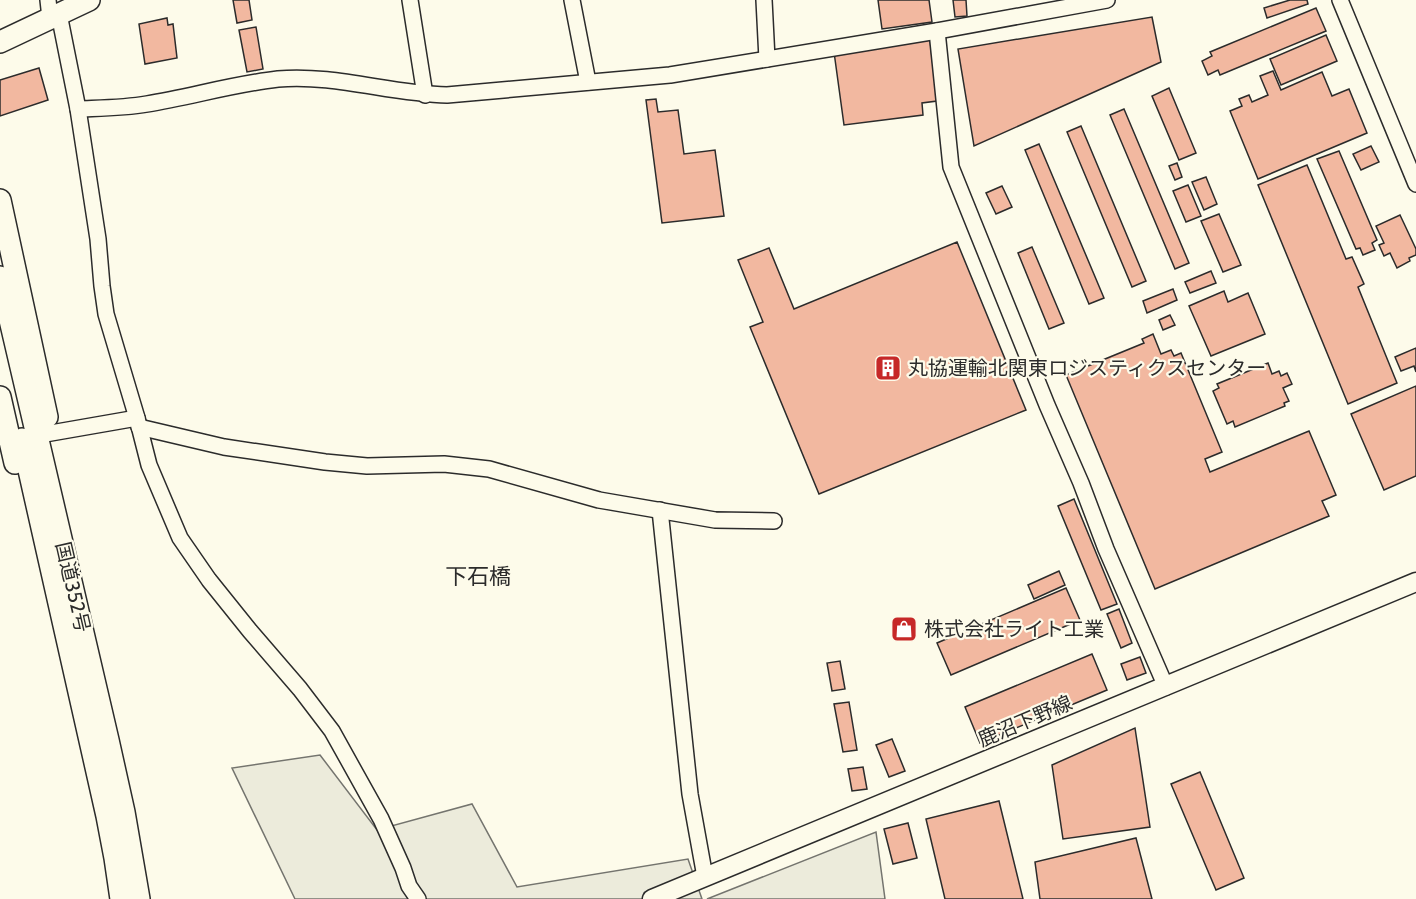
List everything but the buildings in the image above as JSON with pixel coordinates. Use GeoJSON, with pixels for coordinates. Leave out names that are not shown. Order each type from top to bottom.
{"type":"FeatureCollection","features":[{"type":"Feature","properties":{"kind":"highway"},"geometry":{"type":"LineString","coordinates":[[0,42],[52,11],[89,0]]}},
{"type":"Feature","properties":{"kind":"highway"},"geometry":{"type":"LineString","coordinates":[[0,200],[24,438]]}},
{"type":"Feature","properties":{"kind":"highway"},"geometry":{"type":"LineString","coordinates":[[0,277],[55,631],[100,742]]}},
{"type":"Feature","properties":{"kind":"highway"},"geometry":{"type":"LineString","coordinates":[[0,340],[24,438],[97,633],[100,742],[115,814],[139,899]]}},
{"type":"Feature","properties":{"kind":"highway"},"geometry":{"type":"LineString","coordinates":[[0,397],[24,438]]}},
{"type":"Feature","properties":{"kind":"highway"},"geometry":{"type":"LineString","coordinates":[[115,814],[115,858],[121,899]]}},
{"type":"Feature","properties":{"kind":"main road","name":"鹿沼下野線"},"geometry":{"type":"LineString","coordinates":[[651,899],[1416,582]]}},
{"type":"Feature","properties":{"kind":"street"},"geometry":{"type":"LineString","coordinates":[[410,0],[425,95]]}},
{"type":"Feature","properties":{"kind":"street"},"geometry":{"type":"LineString","coordinates":[[572,0],[588,82]]}},
{"type":"Feature","properties":{"kind":"street"},"geometry":{"type":"LineString","coordinates":[[764,0],[766,59]]}},
{"type":"Feature","properties":{"kind":"street"},"geometry":{"type":"LineString","coordinates":[[78,109],[146,104],[278,79],[340,81],[425,95],[447,95],[670,75],[1107,0]]}},
{"type":"Feature","properties":{"kind":"street"},"geometry":{"type":"LineString","coordinates":[[1340,0],[1412,162],[1416,184]]}},
{"type":"Feature","properties":{"kind":"street"},"geometry":{"type":"LineString","coordinates":[[52,11],[78,109],[98,239],[106,314],[148,465],[180,538],[216,588],[332,731],[381,819],[409,886],[418,899]]}},
{"type":"Feature","properties":{"kind":"street"},"geometry":{"type":"LineString","coordinates":[[937,31],[951,167],[1106,549],[1166,687]]}},
{"type":"Feature","properties":{"kind":"street"},"geometry":{"type":"LineString","coordinates":[[24,438],[138,423],[224,447],[367,466],[444,464],[489,469],[599,500],[715,520],[774,521]]}},
{"type":"Feature","properties":{"kind":"street"},"geometry":{"type":"LineString","coordinates":[[660,510],[690,794],[705,877]]}},
{"type":"Feature","properties":{"kind":"shaded area"},"geometry":{"type":"Polygon","coordinates":[[[320,755],[377,830],[472,804],[517,887],[688,859],[702,899],[295,899],[232,768],[320,755]]]}},
{"type":"Feature","properties":{"kind":"shaded area"},"geometry":{"type":"Polygon","coordinates":[[[876,832],[885,899],[707,899],[876,832]]]}},
{"type":"Feature","properties":{"kind":"place","name":"丸協運輸北関東ロジスティクスセンター"},"geometry":{"type":"Point","coordinates":[888,368]}},
{"type":"Feature","properties":{"kind":"place","name":"株式会社ライト工業"},"geometry":{"type":"Point","coordinates":[904,629]}},
{"type":"Feature","properties":{"kind":"district","name":"下石橋"},"geometry":{"type":"Point","coordinates":[478,576]}}]}
